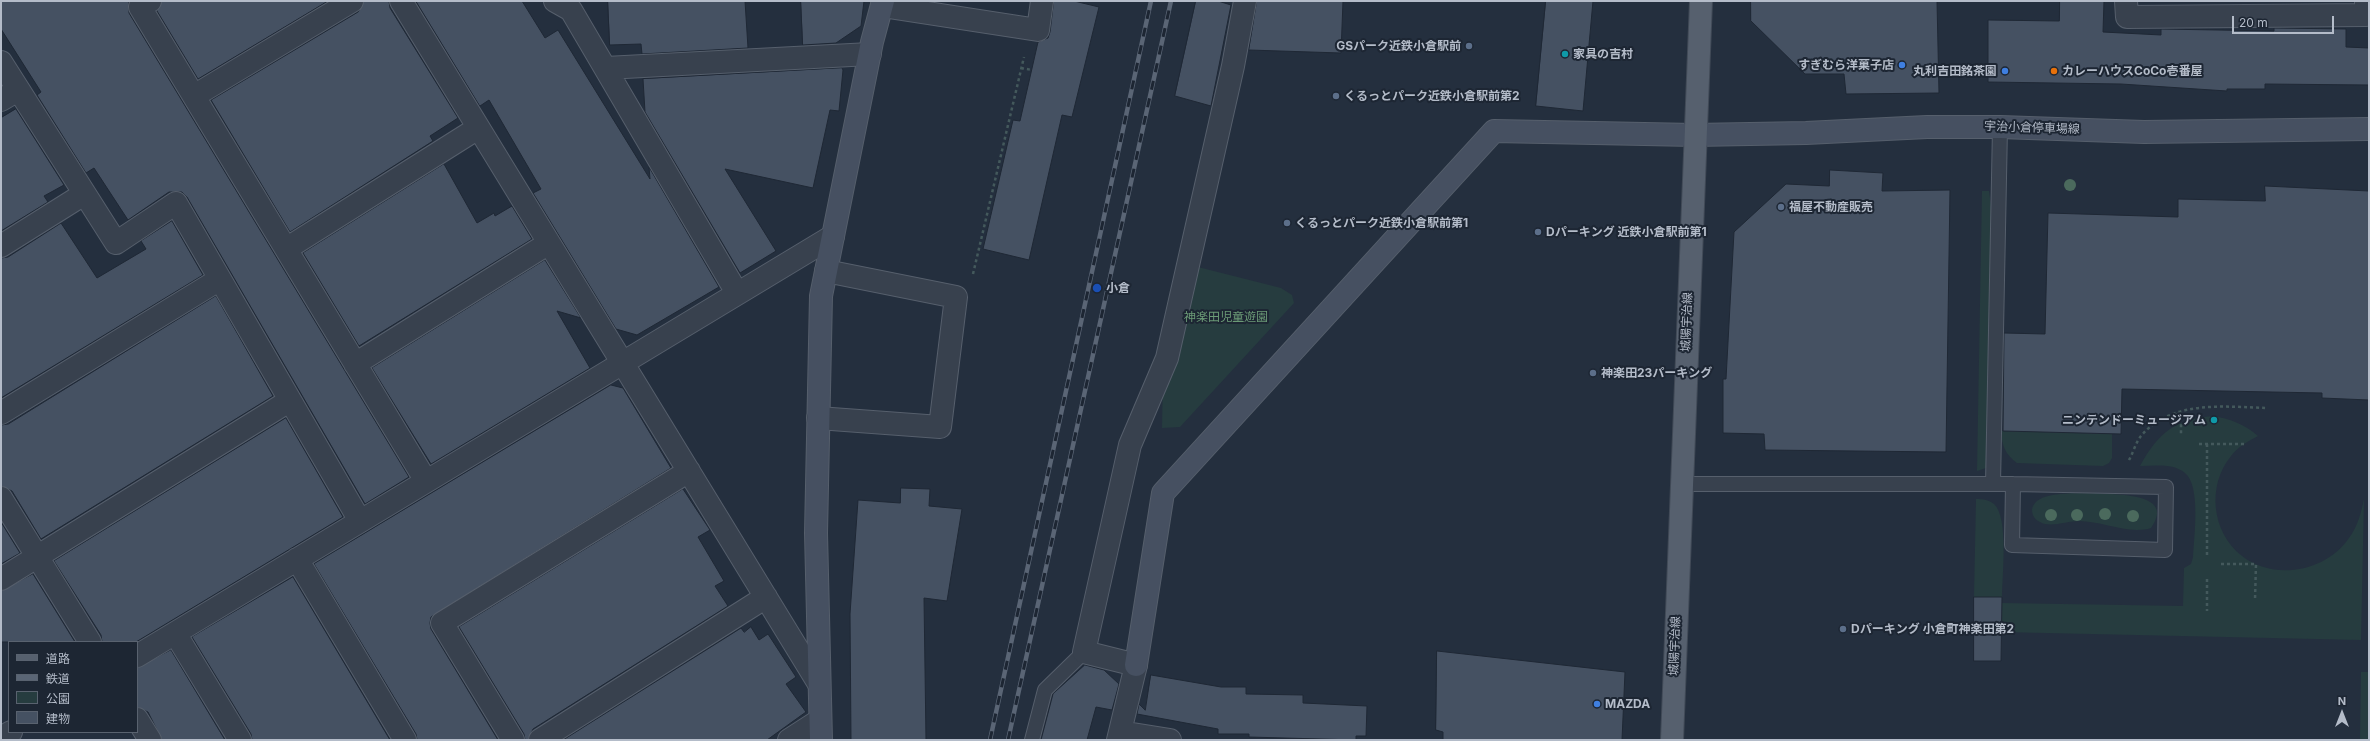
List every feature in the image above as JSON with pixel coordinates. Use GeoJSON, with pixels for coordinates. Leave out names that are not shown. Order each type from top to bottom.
{"type":"FeatureCollection","features":[{"type":"Feature","properties":{"kind":"main road","name":"城陽宇治線"},"geometry":{"type":"LineString","coordinates":[[1672,740],[1694,135],[1701,1]]}},
{"type":"Feature","properties":{"kind":"street"},"geometry":{"type":"LineString","coordinates":[[150,1],[140,7],[426,481]]}},
{"type":"Feature","properties":{"kind":"street"},"geometry":{"type":"LineString","coordinates":[[194,96],[352,1]]}},
{"type":"Feature","properties":{"kind":"street"},"geometry":{"type":"LineString","coordinates":[[401,1],[819,684]]}},
{"type":"Feature","properties":{"kind":"street"},"geometry":{"type":"LineString","coordinates":[[555,1],[571,10],[737,293]]}},
{"type":"Feature","properties":{"kind":"street"},"geometry":{"type":"LineString","coordinates":[[789,740],[821,730],[816,532],[821,296],[870,54],[882,4],[1038,30],[1042,1]]}},
{"type":"Feature","properties":{"kind":"street"},"geometry":{"type":"LineString","coordinates":[[1170,740],[1119,736],[1136,665],[1084,652],[1130,445],[1167,358],[1231,73],[1245,1]]}},
{"type":"Feature","properties":{"kind":"street"},"geometry":{"type":"LineString","coordinates":[[2126,1],[2127,18],[2366,15],[2366,1]]}},
{"type":"Feature","properties":{"kind":"street"},"geometry":{"type":"LineString","coordinates":[[606,68],[870,54]]}},
{"type":"Feature","properties":{"kind":"street"},"geometry":{"type":"LineString","coordinates":[[1,62],[10,95],[84,194],[116,243],[176,203],[289,401],[360,521]]}},
{"type":"Feature","properties":{"kind":"street","name":"宇治小倉停車場線"},"geometry":{"type":"LineString","coordinates":[[1136,665],[1163,493],[1494,131],[1694,135],[2000,126],[2144,132],[2369,129]]}},
{"type":"Feature","properties":{"kind":"street"},"geometry":{"type":"LineString","coordinates":[[286,249],[478,128]]}},
{"type":"Feature","properties":{"kind":"street"},"geometry":{"type":"LineString","coordinates":[[1,246],[84,194]]}},
{"type":"Feature","properties":{"kind":"street"},"geometry":{"type":"LineString","coordinates":[[138,655],[833,236]]}},
{"type":"Feature","properties":{"kind":"street"},"geometry":{"type":"LineString","coordinates":[[355,364],[549,243]]}},
{"type":"Feature","properties":{"kind":"street"},"geometry":{"type":"LineString","coordinates":[[818,418],[940,428],[956,297],[826,271]]}},
{"type":"Feature","properties":{"kind":"street"},"geometry":{"type":"LineString","coordinates":[[1,413],[220,279]]}},
{"type":"Feature","properties":{"kind":"street"},"geometry":{"type":"LineString","coordinates":[[1,579],[289,401]]}},
{"type":"Feature","properties":{"kind":"street"},"geometry":{"type":"LineString","coordinates":[[513,740],[442,623],[689,471]]}},
{"type":"Feature","properties":{"kind":"street"},"geometry":{"type":"LineString","coordinates":[[1,498],[89,641]]}},
{"type":"Feature","properties":{"kind":"street"},"geometry":{"type":"LineString","coordinates":[[297,559],[405,740]]}},
{"type":"Feature","properties":{"kind":"street"},"geometry":{"type":"LineString","coordinates":[[540,740],[766,597]]}},
{"type":"Feature","properties":{"kind":"street"},"geometry":{"type":"LineString","coordinates":[[175,633],[240,740]]}},
{"type":"Feature","properties":{"kind":"street"},"geometry":{"type":"LineString","coordinates":[[138,721],[150,740]]}},
{"type":"Feature","properties":{"kind":"lane"},"geometry":{"type":"LineString","coordinates":[[1993,484],[2000,126]]}},
{"type":"Feature","properties":{"kind":"lane"},"geometry":{"type":"LineString","coordinates":[[1681,484],[2013,484],[2166,487],[2165,550],[2012,545],[2013,484]]}},
{"type":"Feature","properties":{"kind":"lane"},"geometry":{"type":"LineString","coordinates":[[1032,740],[1045,690],[1084,652]]}},
{"type":"Feature","properties":{"kind":"path"},"geometry":{"type":"LineString","coordinates":[[956,297],[970,287],[1022,68],[1029,28]]}},
{"type":"Feature","properties":{"kind":"path"},"geometry":{"type":"LineString","coordinates":[[1022,68],[1032,70]]}},
{"type":"Feature","properties":{"kind":"path"},"geometry":{"type":"LineString","coordinates":[[2126,466],[2141,436],[2160,419],[2199,407],[2268,408]]}},
{"type":"Feature","properties":{"kind":"path"},"geometry":{"type":"LineString","coordinates":[[2177,413],[2181,422],[2181,434]]}},
{"type":"Feature","properties":{"kind":"path"},"geometry":{"type":"LineString","coordinates":[[2199,444],[2244,444]]}},
{"type":"Feature","properties":{"kind":"path"},"geometry":{"type":"LineString","coordinates":[[2207,444],[2207,557]]}},
{"type":"Feature","properties":{"kind":"path"},"geometry":{"type":"LineString","coordinates":[[2221,564],[2256,564],[2255,600]]}},
{"type":"Feature","properties":{"kind":"path"},"geometry":{"type":"LineString","coordinates":[[2207,578],[2207,611]]}},
{"type":"Feature","properties":{"kind":"green space"},"geometry":{"type":"Polygon","coordinates":[[[1982,191],[1989,191],[1992,213],[1986,468],[1977,471],[1982,191]]]}},
{"type":"Feature","properties":{"kind":"green space","name":"神楽田児童遊園"},"geometry":{"type":"Polygon","coordinates":[[[1190,265],[1281,288],[1292,295],[1294,303],[1180,427],[1162,428],[1163,374],[1180,352],[1190,265]]]}},
{"type":"Feature","properties":{"kind":"green space"},"geometry":{"type":"Polygon","coordinates":[[[2213,416],[2237,423],[2248,428],[2258,436],[2243,444],[2231,456],[2223,468],[2218,480],[2216,494],[2216,508],[2224,534],[2232,546],[2242,556],[2255,564],[2269,569],[2299,569],[2327,559],[2339,550],[2355,529],[2364,499],[2361,640],[2001,632],[2002,603],[2183,606],[2184,568],[2191,564],[2193,557],[2195,500],[2193,489],[2190,480],[2185,473],[2180,470],[2169,466],[2140,466],[2161,436],[2169,430],[2188,420],[2213,416]]]}},
{"type":"Feature","properties":{"kind":"green space"},"geometry":{"type":"Polygon","coordinates":[[[2001,431],[2112,434],[2112,458],[2109,463],[2103,466],[2017,463],[2005,449],[2001,431]]]}},
{"type":"Feature","properties":{"kind":"green space"},"geometry":{"type":"Polygon","coordinates":[[[2095,493],[2128,495],[2140,498],[2150,502],[2156,508],[2157,516],[2151,528],[2142,530],[2124,529],[2079,521],[2044,524],[2034,517],[2032,510],[2035,503],[2041,499],[2059,494],[2095,493]]]}},
{"type":"Feature","properties":{"kind":"green space"},"geometry":{"type":"Polygon","coordinates":[[[1976,499],[1986,500],[1994,504],[1999,511],[2002,521],[2004,548],[2002,597],[1974,597],[1976,499]]]}},
{"type":"Feature","properties":{"kind":"green space"},"geometry":{"type":"Polygon","coordinates":[[[2361,672],[2369,672],[2369,740],[2360,740],[2361,672]]]}},
{"type":"Feature","properties":{"kind":"building"},"geometry":{"type":"Polygon","coordinates":[[[1,1],[129,1],[129,13],[409,477],[365,504],[187,197],[182,192],[169,192],[128,220],[94,168],[86,173],[37,95],[41,92],[1,29],[1,1]]]}},
{"type":"Feature","properties":{"kind":"building"},"geometry":{"type":"Polygon","coordinates":[[[162,1],[328,1],[198,79],[157,11],[162,1]]]}},
{"type":"Feature","properties":{"kind":"building"},"geometry":{"type":"Polygon","coordinates":[[[364,1],[389,1],[390,8],[458,118],[430,136],[433,141],[290,232],[211,100],[358,12],[364,1]]]}},
{"type":"Feature","properties":{"kind":"building"},"geometry":{"type":"Polygon","coordinates":[[[416,1],[522,1],[545,38],[558,30],[650,179],[649,167],[719,287],[637,335],[616,329],[533,193],[541,189],[489,100],[480,106],[416,1]]]}},
{"type":"Feature","properties":{"kind":"building"},"geometry":{"type":"Polygon","coordinates":[[[608,1],[745,1],[748,48],[642,54],[641,44],[610,45],[608,1]]]}},
{"type":"Feature","properties":{"kind":"building"},"geometry":{"type":"Polygon","coordinates":[[[801,1],[864,1],[861,26],[836,43],[803,45],[801,1]]]}},
{"type":"Feature","properties":{"kind":"building"},"geometry":{"type":"Polygon","coordinates":[[[1054,1],[1074,1],[1099,7],[1072,117],[1062,115],[1029,260],[983,249],[1013,120],[1020,121],[1038,42],[1048,38],[1050,32],[1054,1]]]}},
{"type":"Feature","properties":{"kind":"building"},"geometry":{"type":"Polygon","coordinates":[[[1196,1],[1218,1],[1231,5],[1211,106],[1175,96],[1196,1]]]}},
{"type":"Feature","properties":{"kind":"building"},"geometry":{"type":"Polygon","coordinates":[[[1257,1],[1343,1],[1341,53],[1249,50],[1257,1]]]}},
{"type":"Feature","properties":{"kind":"building","name":"家具の吉村"},"geometry":{"type":"Polygon","coordinates":[[[1546,1],[1593,1],[1583,111],[1536,106],[1546,1]]]}},
{"type":"Feature","properties":{"kind":"building"},"geometry":{"type":"Polygon","coordinates":[[[1751,1],[1937,1],[1939,93],[1846,94],[1844,74],[1805,74],[1751,21],[1751,1]]]}},
{"type":"Feature","properties":{"kind":"building"},"geometry":{"type":"Polygon","coordinates":[[[2060,1],[2104,1],[2103,32],[2161,35],[2161,29],[2274,31],[2274,28],[2346,29],[2346,47],[2369,48],[2369,85],[2265,84],[2265,89],[2227,89],[2227,91],[2121,84],[1988,82],[1988,20],[2059,21],[2060,1]]]}},
{"type":"Feature","properties":{"kind":"building"},"geometry":{"type":"Polygon","coordinates":[[[842,68],[839,111],[830,110],[813,188],[725,169],[776,251],[740,273],[645,112],[643,79],[842,68]]]}},
{"type":"Feature","properties":{"kind":"building"},"geometry":{"type":"Polygon","coordinates":[[[16,109],[64,185],[44,196],[48,202],[1,231],[1,118],[16,109]]]}},
{"type":"Feature","properties":{"kind":"building"},"geometry":{"type":"Polygon","coordinates":[[[444,164],[477,223],[494,213],[495,216],[512,206],[532,239],[359,346],[303,253],[444,164]]]}},
{"type":"Feature","properties":{"kind":"building"},"geometry":{"type":"Polygon","coordinates":[[[1830,170],[1883,173],[1882,191],[1950,190],[1946,452],[1765,450],[1764,434],[1723,433],[1723,379],[1726,379],[1734,232],[1786,184],[1829,186],[1830,170]]]}},
{"type":"Feature","properties":{"kind":"building"},"geometry":{"type":"Polygon","coordinates":[[[2265,186],[2369,191],[2369,400],[2322,398],[2322,393],[2122,389],[2121,434],[2003,431],[2004,333],[2045,334],[2048,213],[2178,217],[2178,199],[2265,201],[2265,186]]]}},
{"type":"Feature","properties":{"kind":"building"},"geometry":{"type":"Polygon","coordinates":[[[172,221],[203,275],[1,398],[1,258],[8,257],[61,223],[97,278],[146,249],[141,241],[172,221]]]}},
{"type":"Feature","properties":{"kind":"building"},"geometry":{"type":"Polygon","coordinates":[[[545,260],[581,318],[557,311],[590,368],[431,464],[372,368],[545,260]]]}},
{"type":"Feature","properties":{"kind":"building"},"geometry":{"type":"Polygon","coordinates":[[[216,296],[273,396],[41,539],[12,491],[1,486],[1,425],[8,424],[216,296]]]}},
{"type":"Feature","properties":{"kind":"building"},"geometry":{"type":"Polygon","coordinates":[[[611,385],[623,388],[671,468],[431,617],[431,629],[498,740],[417,740],[416,734],[314,564],[611,385]]]}},
{"type":"Feature","properties":{"kind":"building"},"geometry":{"type":"Polygon","coordinates":[[[286,418],[343,517],[138,641],[102,641],[101,635],[54,561],[286,418]]]}},
{"type":"Feature","properties":{"kind":"building"},"geometry":{"type":"Polygon","coordinates":[[[901,488],[930,489],[929,506],[962,509],[947,601],[924,598],[926,740],[851,740],[850,614],[858,500],[900,503],[901,488]]]}},
{"type":"Feature","properties":{"kind":"building"},"geometry":{"type":"Polygon","coordinates":[[[683,489],[710,530],[698,537],[724,581],[715,586],[728,606],[533,729],[528,740],[525,740],[524,734],[459,627],[683,489]]]}},
{"type":"Feature","properties":{"kind":"building"},"geometry":{"type":"Polygon","coordinates":[[[1,522],[20,553],[1,564],[1,522]]]}},
{"type":"Feature","properties":{"kind":"building"},"geometry":{"type":"Polygon","coordinates":[[[33,574],[74,641],[1,642],[1,591],[33,574]]]}},
{"type":"Feature","properties":{"kind":"building"},"geometry":{"type":"Polygon","coordinates":[[[293,577],[390,740],[252,740],[251,734],[192,637],[293,577]]]}},
{"type":"Feature","properties":{"kind":"building"},"geometry":{"type":"Polygon","coordinates":[[[1974,597],[2002,597],[2001,661],[1974,661],[1974,597]]]}},
{"type":"Feature","properties":{"kind":"building"},"geometry":{"type":"Polygon","coordinates":[[[751,627],[759,640],[768,634],[796,677],[786,684],[806,712],[767,740],[563,740],[741,628],[744,632],[751,627]]]}},
{"type":"Feature","properties":{"kind":"building"},"geometry":{"type":"Polygon","coordinates":[[[171,650],[225,740],[162,740],[148,712],[138,707],[138,667],[171,650]]]}},
{"type":"Feature","properties":{"kind":"building"},"geometry":{"type":"Polygon","coordinates":[[[1437,651],[1625,672],[1622,740],[1443,740],[1443,732],[1436,730],[1437,651]]]}},
{"type":"Feature","properties":{"kind":"building"},"geometry":{"type":"Polygon","coordinates":[[[1085,665],[1104,670],[1119,684],[1112,710],[1096,707],[1087,740],[1041,740],[1053,694],[1085,665]]]}},
{"type":"Feature","properties":{"kind":"building"},"geometry":{"type":"Polygon","coordinates":[[[1151,675],[1221,687],[1246,687],[1246,694],[1303,695],[1303,703],[1367,706],[1366,736],[1356,736],[1356,740],[1249,737],[1249,734],[1218,734],[1218,729],[1137,714],[1139,704],[1145,710],[1151,675]]]}},
{"type":"Feature","properties":{"kind":"railway"},"geometry":{"type":"LineString","coordinates":[[990,740],[1151,1]]}},
{"type":"Feature","properties":{"kind":"railway"},"geometry":{"type":"LineString","coordinates":[[1008,740],[1171,1]]}},
{"type":"Feature","properties":{"kind":"place","name":"GSパーク近鉄小倉駅前"},"geometry":{"type":"Point","coordinates":[1469,46]}},
{"type":"Feature","properties":{"kind":"place","name":"家具の吉村"},"geometry":{"type":"Point","coordinates":[1565,54]}},
{"type":"Feature","properties":{"kind":"place","name":"すぎむら洋菓子店"},"geometry":{"type":"Point","coordinates":[1902,65]}},
{"type":"Feature","properties":{"kind":"place","name":"丸利吉田銘茶園"},"geometry":{"type":"Point","coordinates":[2005,71]}},
{"type":"Feature","properties":{"kind":"place","name":"カレーハウスCoCo壱番屋"},"geometry":{"type":"Point","coordinates":[2054,71]}},
{"type":"Feature","properties":{"kind":"place","name":"くるっとパーク近鉄小倉駅前第2"},"geometry":{"type":"Point","coordinates":[1336,96]}},
{"type":"Feature","properties":{"kind":"place","name":"福屋不動産販売"},"geometry":{"type":"Point","coordinates":[1781,207]}},
{"type":"Feature","properties":{"kind":"place","name":"くるっとパーク近鉄小倉駅前第1"},"geometry":{"type":"Point","coordinates":[1287,223]}},
{"type":"Feature","properties":{"kind":"place","name":"Dパーキング 近鉄小倉駅前第1"},"geometry":{"type":"Point","coordinates":[1538,232]}},
{"type":"Feature","properties":{"kind":"place","name":"小倉"},"geometry":{"type":"Point","coordinates":[1097,288]}},
{"type":"Feature","properties":{"kind":"place","name":"神楽田23パーキング"},"geometry":{"type":"Point","coordinates":[1593,373]}},
{"type":"Feature","properties":{"kind":"place","name":"ニンテンドーミュージアム"},"geometry":{"type":"Point","coordinates":[2214,420]}},
{"type":"Feature","properties":{"kind":"place","name":"Dパーキング 小倉町神楽田第2"},"geometry":{"type":"Point","coordinates":[1843,629]}},
{"type":"Feature","properties":{"kind":"place","name":"MAZDA"},"geometry":{"type":"Point","coordinates":[1597,704]}}]}
